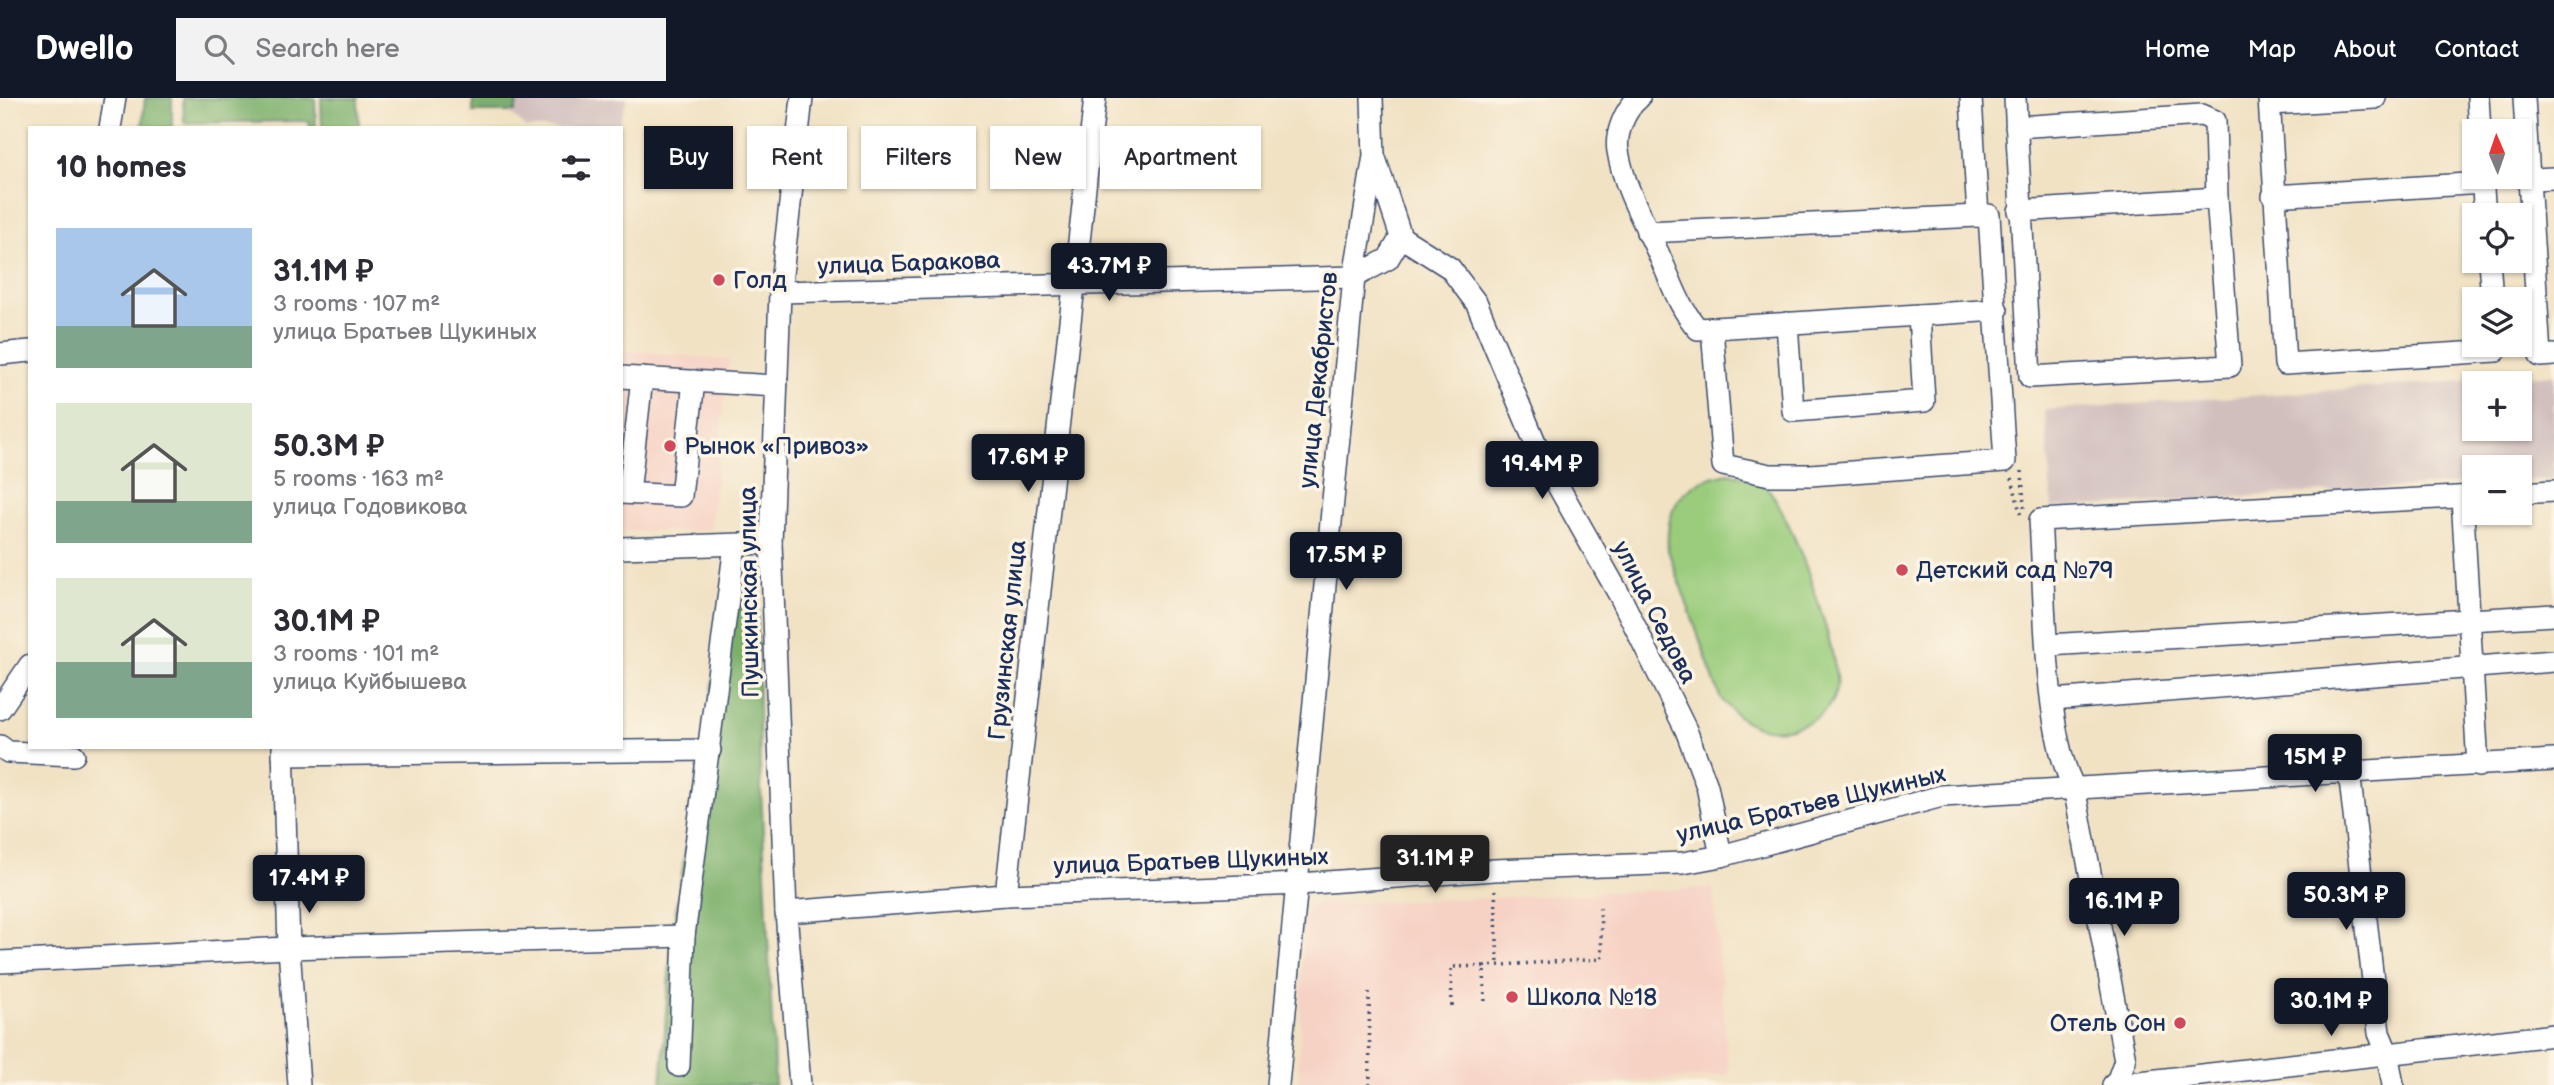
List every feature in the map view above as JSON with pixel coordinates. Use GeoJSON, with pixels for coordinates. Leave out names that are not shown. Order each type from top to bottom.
{"type":"FeatureCollection","features":[{"type":"Feature","properties":{"kind":"street"},"geometry":{"type":"LineString","coordinates":[[110,126],[116,98]]}},
{"type":"Feature","properties":{"kind":"street","name":"Пушкинская улица"},"geometry":{"type":"LineString","coordinates":[[800,1085],[786,912],[771,543],[780,292],[802,98]]}},
{"type":"Feature","properties":{"kind":"street","name":"Грузинская улица"},"geometry":{"type":"LineString","coordinates":[[1006,895],[1072,283],[1095,98]]}},
{"type":"Feature","properties":{"kind":"street","name":"улица Декабристов"},"geometry":{"type":"LineString","coordinates":[[1278,1085],[1299,884],[1299,854],[1354,276],[1374,156],[1372,98]]}},
{"type":"Feature","properties":{"kind":"street"},"geometry":{"type":"LineString","coordinates":[[1639,98],[1631,104],[1623,123],[1617,150],[1647,232],[1684,313],[1698,329],[1997,310]]}},
{"type":"Feature","properties":{"kind":"street"},"geometry":{"type":"LineString","coordinates":[[1971,98],[1978,216]]}},
{"type":"Feature","properties":{"kind":"street"},"geometry":{"type":"LineString","coordinates":[[2015,98],[2016,127],[2019,211],[2030,377],[2230,366],[2217,198],[2218,128],[2210,116],[2016,127]]}},
{"type":"Feature","properties":{"kind":"street"},"geometry":{"type":"LineString","coordinates":[[2375,98],[2269,101],[2285,364],[2462,353]]}},
{"type":"Feature","properties":{"kind":"street"},"geometry":{"type":"LineString","coordinates":[[2478,98],[2479,119]]}},
{"type":"Feature","properties":{"kind":"street"},"geometry":{"type":"LineString","coordinates":[[2524,98],[2526,119]]}},
{"type":"Feature","properties":{"kind":"street"},"geometry":{"type":"LineString","coordinates":[[1374,156],[1401,237]]}},
{"type":"Feature","properties":{"kind":"street"},"geometry":{"type":"LineString","coordinates":[[2532,180],[2554,178]]}},
{"type":"Feature","properties":{"kind":"street"},"geometry":{"type":"LineString","coordinates":[[2273,196],[2462,182]]}},
{"type":"Feature","properties":{"kind":"street"},"geometry":{"type":"LineString","coordinates":[[2531,189],[2547,356]]}},
{"type":"Feature","properties":{"kind":"street"},"geometry":{"type":"LineString","coordinates":[[2019,211],[2217,198]]}},
{"type":"Feature","properties":{"kind":"street"},"geometry":{"type":"LineString","coordinates":[[1647,232],[1989,215],[2005,461],[1810,475],[1770,475],[1723,465],[1712,327]]}},
{"type":"Feature","properties":{"kind":"street","name":"улица Баракова"},"geometry":{"type":"LineString","coordinates":[[780,292],[1354,276],[1388,259],[1401,237]]}},
{"type":"Feature","properties":{"kind":"street","name":"улица Седова"},"geometry":{"type":"LineString","coordinates":[[1401,237],[1450,268],[1477,304],[1540,454],[1620,596],[1686,730],[1707,786],[1721,856]]}},
{"type":"Feature","properties":{"kind":"street"},"geometry":{"type":"LineString","coordinates":[[1787,323],[1793,411],[1924,401],[1919,315]]}},
{"type":"Feature","properties":{"kind":"street"},"geometry":{"type":"LineString","coordinates":[[0,354],[28,351]]}},
{"type":"Feature","properties":{"kind":"street"},"geometry":{"type":"LineString","coordinates":[[694,381],[681,496],[625,493],[632,377],[775,386]]}},
{"type":"Feature","properties":{"kind":"street"},"geometry":{"type":"LineString","coordinates":[[2532,492],[2554,491]]}},
{"type":"Feature","properties":{"kind":"street"},"geometry":{"type":"LineString","coordinates":[[2462,496],[2040,520],[2052,700],[2063,768],[2074,787],[2125,1060],[2115,1085],[2554,1035]]}},
{"type":"Feature","properties":{"kind":"street"},"geometry":{"type":"LineString","coordinates":[[2468,525],[2468,620],[2478,766]]}},
{"type":"Feature","properties":{"kind":"street"},"geometry":{"type":"LineString","coordinates":[[623,548],[771,543]]}},
{"type":"Feature","properties":{"kind":"street"},"geometry":{"type":"LineString","coordinates":[[679,1066],[684,936],[735,545]]}},
{"type":"Feature","properties":{"kind":"street"},"geometry":{"type":"LineString","coordinates":[[2048,645],[2554,615]]}},
{"type":"Feature","properties":{"kind":"street"},"geometry":{"type":"LineString","coordinates":[[2052,700],[2554,661]]}},
{"type":"Feature","properties":{"kind":"street"},"geometry":{"type":"LineString","coordinates":[[0,709],[28,668]]}},
{"type":"Feature","properties":{"kind":"street"},"geometry":{"type":"LineString","coordinates":[[0,746],[8,752],[74,755]]}},
{"type":"Feature","properties":{"kind":"street"},"geometry":{"type":"LineString","coordinates":[[299,1085],[289,948],[283,751],[710,750]]}},
{"type":"Feature","properties":{"kind":"street","name":"улица Братьев Щукиных"},"geometry":{"type":"LineString","coordinates":[[786,912],[1006,895],[1299,884],[1494,870],[1683,863],[1721,856],[1942,796],[2554,760]]}},
{"type":"Feature","properties":{"kind":"street"},"geometry":{"type":"LineString","coordinates":[[2349,771],[2379,1033],[2388,1052],[2393,1085]]}},
{"type":"Feature","properties":{"kind":"street"},"geometry":{"type":"LineString","coordinates":[[0,962],[289,948],[684,936]]}},
{"type":"Feature","properties":{"kind":"path"},"geometry":{"type":"LineString","coordinates":[[2005,461],[2020,516],[2041,528]]}},
{"type":"Feature","properties":{"kind":"path"},"geometry":{"type":"LineString","coordinates":[[1494,870],[1498,965]]}},
{"type":"Feature","properties":{"kind":"path"},"geometry":{"type":"LineString","coordinates":[[1452,1006],[1451,967],[1602,960],[1600,905]]}},
{"type":"Feature","properties":{"kind":"path"},"geometry":{"type":"LineString","coordinates":[[1484,966],[1485,1004]]}},
{"type":"Feature","properties":{"kind":"path"},"geometry":{"type":"LineString","coordinates":[[1369,992],[1370,1085]]}},
{"type":"Feature","properties":{"kind":"shaded area"},"geometry":{"type":"Polygon","coordinates":[[[507,98],[627,98],[619,126],[525,126],[506,110],[507,98]]]}},
{"type":"Feature","properties":{"kind":"shaded area","name":"Рынок «Привоз»"},"geometry":{"type":"Polygon","coordinates":[[[623,350],[729,360],[710,531],[623,531],[623,350]]]}},
{"type":"Feature","properties":{"kind":"shaded area"},"geometry":{"type":"Polygon","coordinates":[[[2554,375],[2554,479],[2532,480],[2532,455],[2462,455],[2462,484],[2052,508],[2045,410],[2462,381],[2462,441],[2532,441],[2532,377],[2554,375]]]}},
{"type":"Feature","properties":{"kind":"shaded area","name":"Школа №18"},"geometry":{"type":"Polygon","coordinates":[[[1713,888],[1729,1075],[1593,1085],[1298,1085],[1304,918],[1313,905],[1713,888]]]}},
{"type":"Feature","properties":{"kind":"green space"},"geometry":{"type":"Polygon","coordinates":[[[145,98],[172,98],[172,126],[142,126],[145,98]]]}},
{"type":"Feature","properties":{"kind":"green space"},"geometry":{"type":"Polygon","coordinates":[[[183,98],[315,98],[316,126],[310,126],[309,121],[184,123],[183,98]]]}},
{"type":"Feature","properties":{"kind":"green space"},"geometry":{"type":"Polygon","coordinates":[[[321,98],[358,98],[359,126],[322,126],[321,98]]]}},
{"type":"Feature","properties":{"kind":"green space"},"geometry":{"type":"Polygon","coordinates":[[[473,98],[518,98],[515,112],[473,112],[473,98]]]}},
{"type":"Feature","properties":{"kind":"green space"},"geometry":{"type":"Polygon","coordinates":[[[1729,473],[1764,486],[1778,503],[1801,555],[1823,619],[1836,673],[1836,690],[1825,710],[1805,724],[1781,729],[1758,727],[1737,715],[1720,697],[1668,550],[1670,520],[1680,497],[1700,482],[1729,473]]]}},
{"type":"Feature","properties":{"kind":"green space"},"geometry":{"type":"Polygon","coordinates":[[[729,587],[757,591],[760,766],[775,1085],[661,1085],[672,934],[729,587]]]}},
{"type":"Feature","properties":{"kind":"place","name":"Голд"},"geometry":{"type":"Point","coordinates":[719,280]}},
{"type":"Feature","properties":{"kind":"place","name":"Рынок «Привоз»"},"geometry":{"type":"Point","coordinates":[670,446]}},
{"type":"Feature","properties":{"kind":"place","name":"Детский сад №79"},"geometry":{"type":"Point","coordinates":[1902,570]}},
{"type":"Feature","properties":{"kind":"place","name":"Школа №18"},"geometry":{"type":"Point","coordinates":[1512,997]}},
{"type":"Feature","properties":{"kind":"place","name":"Отель Сон"},"geometry":{"type":"Point","coordinates":[2180,1023]}}]}
